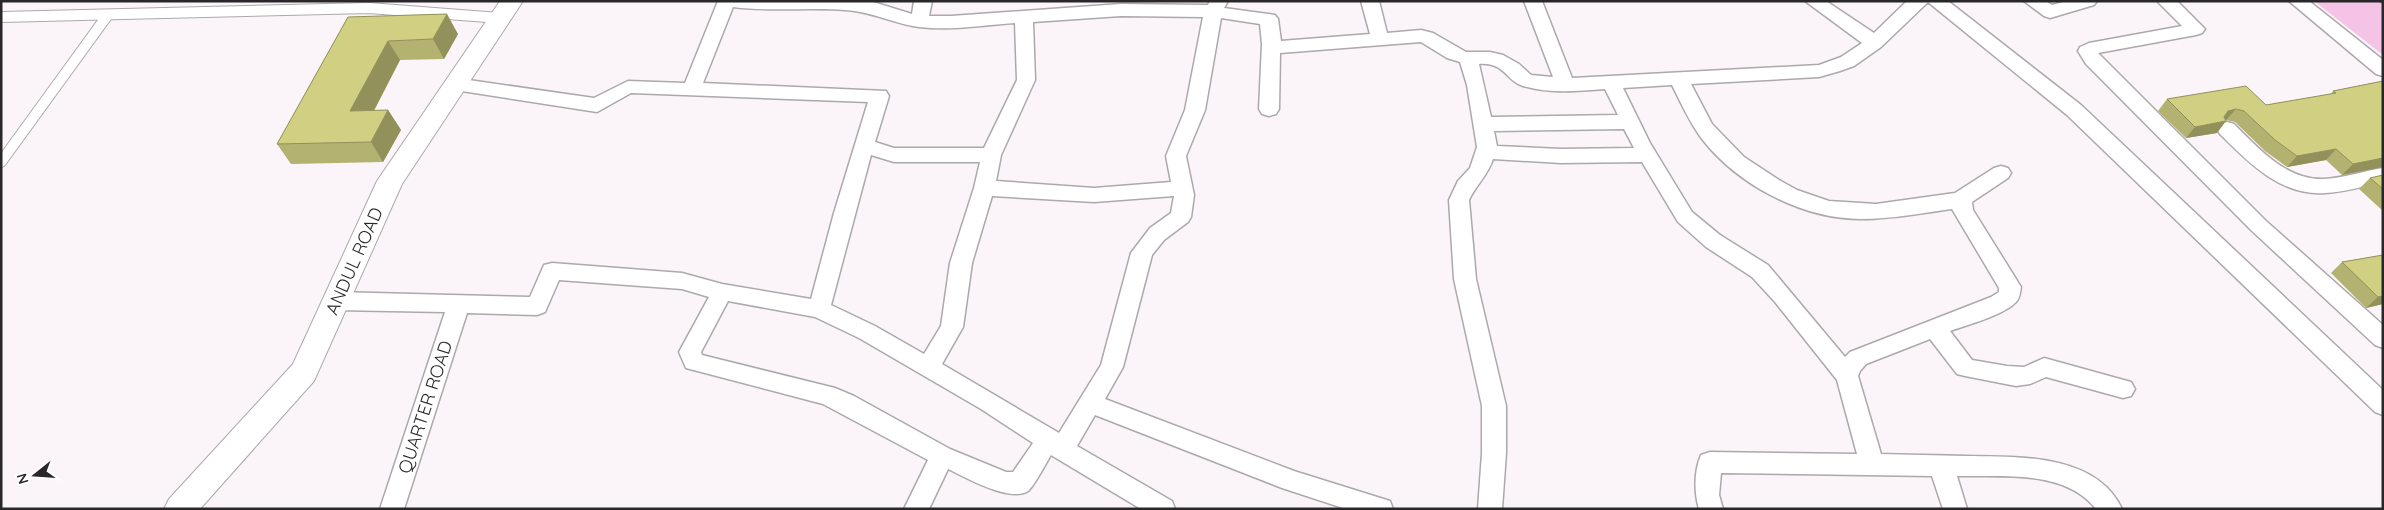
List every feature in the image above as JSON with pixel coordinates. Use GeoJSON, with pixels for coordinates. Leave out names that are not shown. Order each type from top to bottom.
{"type":"FeatureCollection","features":[{"type":"Feature","properties":{"kind":"main road","name":"ANDUL ROAD"},"geometry":{"type":"LineString","coordinates":[[180,509],[304,372],[390,181],[506,10]]}},
{"type":"Feature","properties":{"kind":"street"},"geometry":{"type":"LineString","coordinates":[[691,90],[728,1],[754,4],[862,6],[919,21],[951,22],[1024,17],[1098,7],[1121,10],[1216,6],[1269,19],[1271,44],[1269,110]]}},
{"type":"Feature","properties":{"kind":"street"},"geometry":{"type":"LineString","coordinates":[[919,21],[924,1]]}},
{"type":"Feature","properties":{"kind":"street"},"geometry":{"type":"LineString","coordinates":[[1370,1],[1380,39]]}},
{"type":"Feature","properties":{"kind":"street"},"geometry":{"type":"LineString","coordinates":[[1533,1],[1565,84]]}},
{"type":"Feature","properties":{"kind":"street"},"geometry":{"type":"LineString","coordinates":[[1814,1],[1875,43]]}},
{"type":"Feature","properties":{"kind":"street"},"geometry":{"type":"LineString","coordinates":[[1936,1],[2074,110],[2383,405]]}},
{"type":"Feature","properties":{"kind":"street"},"geometry":{"type":"LineString","coordinates":[[2032,1],[2050,12],[2088,1]]}},
{"type":"Feature","properties":{"kind":"street"},"geometry":{"type":"LineString","coordinates":[[2166,1],[2196,29],[2095,47],[2087,51],[2093,60],[2258,224],[2383,339]]}},
{"type":"Feature","properties":{"kind":"street"},"geometry":{"type":"LineString","coordinates":[[2298,1],[2383,70]]}},
{"type":"Feature","properties":{"kind":"street"},"geometry":{"type":"LineString","coordinates":[[1271,44],[1280,47],[1421,36],[1431,37],[1458,56],[1468,59],[1490,58],[1504,62],[1513,67],[1526,81],[1533,84],[1611,82],[1819,71],[1844,64],[1875,43],[1913,2]]}},
{"type":"Feature","properties":{"kind":"street"},"geometry":{"type":"LineString","coordinates":[[722,292],[690,352],[694,362],[833,398],[846,403],[942,456],[1005,483],[1020,483],[1089,403],[1112,367],[1142,253],[1157,234],[1181,217],[1183,188],[1176,156],[1194,110],[1216,6]]}},
{"type":"Feature","properties":{"kind":"street"},"geometry":{"type":"LineString","coordinates":[[928,368],[952,327],[961,263],[984,188],[991,155],[1026,80],[1024,17]]}},
{"type":"Feature","properties":{"kind":"street"},"geometry":{"type":"LineString","coordinates":[[1468,59],[1476,84],[1487,148],[1479,171],[1466,186],[1459,200],[1464,279],[1494,406],[1494,454],[1490,509]]}},
{"type":"Feature","properties":{"kind":"street"},"geometry":{"type":"LineString","coordinates":[[1678,78],[1709,134],[1729,156],[1760,179],[1806,201],[1848,211],[1878,211],[1961,200],[1968,193],[2001,173]]}},
{"type":"Feature","properties":{"kind":"street"},"geometry":{"type":"LineString","coordinates":[[1611,82],[1648,155],[1685,217],[1713,241],[1760,271],[1783,296],[1847,376],[1872,466]]}},
{"type":"Feature","properties":{"kind":"street"},"geometry":{"type":"LineString","coordinates":[[455,84],[597,105],[628,86],[879,96],[819,309]]}},
{"type":"Feature","properties":{"kind":"street"},"geometry":{"type":"LineString","coordinates":[[1482,124],[1631,122]]}},
{"type":"Feature","properties":{"kind":"street"},"geometry":{"type":"LineString","coordinates":[[2227,129],[2262,163],[2291,181],[2324,186],[2383,175]]}},
{"type":"Feature","properties":{"kind":"street"},"geometry":{"type":"LineString","coordinates":[[864,146],[894,155],[991,155]]}},
{"type":"Feature","properties":{"kind":"street"},"geometry":{"type":"LineString","coordinates":[[1485,152],[1562,156],[1648,155]]}},
{"type":"Feature","properties":{"kind":"street"},"geometry":{"type":"LineString","coordinates":[[984,188],[1094,195],[1183,188]]}},
{"type":"Feature","properties":{"kind":"street"},"geometry":{"type":"LineString","coordinates":[[1847,376],[1849,367],[1858,358],[1999,303],[2009,296],[2010,287],[1963,211],[1961,200]]}},
{"type":"Feature","properties":{"kind":"street"},"geometry":{"type":"LineString","coordinates":[[335,301],[537,306],[552,271],[682,281],[722,292],[819,309],[867,332],[1163,509]]}},
{"type":"Feature","properties":{"kind":"street","name":"QUARTER ROAD"},"geometry":{"type":"LineString","coordinates":[[392,509],[458,305]]}},
{"type":"Feature","properties":{"kind":"street"},"geometry":{"type":"LineString","coordinates":[[1934,328],[1965,367],[2018,376],[2030,375],[2035,370],[2044,367],[2124,389]]}},
{"type":"Feature","properties":{"kind":"street"},"geometry":{"type":"LineString","coordinates":[[1089,403],[1291,481],[1382,509]]}},
{"type":"Feature","properties":{"kind":"street"},"geometry":{"type":"LineString","coordinates":[[916,509],[942,456]]}},
{"type":"Feature","properties":{"kind":"street"},"geometry":{"type":"LineString","coordinates":[[1711,509],[1707,495],[1710,462],[2023,467],[2050,470],[2076,480],[2096,492],[2110,509]]}},
{"type":"Feature","properties":{"kind":"street"},"geometry":{"type":"LineString","coordinates":[[1941,466],[1956,509]]}},
{"type":"Feature","properties":{"kind":"lane"},"geometry":{"type":"LineString","coordinates":[[250,12],[257,1]]}},
{"type":"Feature","properties":{"kind":"lane"},"geometry":{"type":"LineString","coordinates":[[1,17],[106,16],[369,8],[506,10]]}},
{"type":"Feature","properties":{"kind":"lane"},"geometry":{"type":"LineString","coordinates":[[1,162],[106,16]]}},
{"type":"Feature","properties":{"kind":"shaded area"},"geometry":{"type":"Polygon","coordinates":[[[2314,1],[2383,1],[2383,55],[2314,1]]]}},
{"type":"Feature","properties":{"kind":"building"},"geometry":{"type":"Polygon","coordinates":[[[447,14],[433,39],[388,41],[350,111],[388,110],[371,142],[277,144],[348,17],[447,14]]]}},
{"type":"Feature","properties":{"kind":"building"},"geometry":{"type":"Polygon","coordinates":[[[2383,81],[2383,158],[2353,164],[2336,149],[2297,156],[2275,140],[2244,111],[2236,109],[2228,111],[2224,117],[2226,121],[2195,127],[2167,99],[2246,86],[2266,105],[2336,93],[2333,91],[2383,81]]]}},
{"type":"Feature","properties":{"kind":"building"},"geometry":{"type":"Polygon","coordinates":[[[2383,175],[2383,189],[2370,178],[2383,175]]]}},
{"type":"Feature","properties":{"kind":"building"},"geometry":{"type":"Polygon","coordinates":[[[2383,255],[2383,296],[2378,297],[2342,262],[2383,255]]]}}]}
